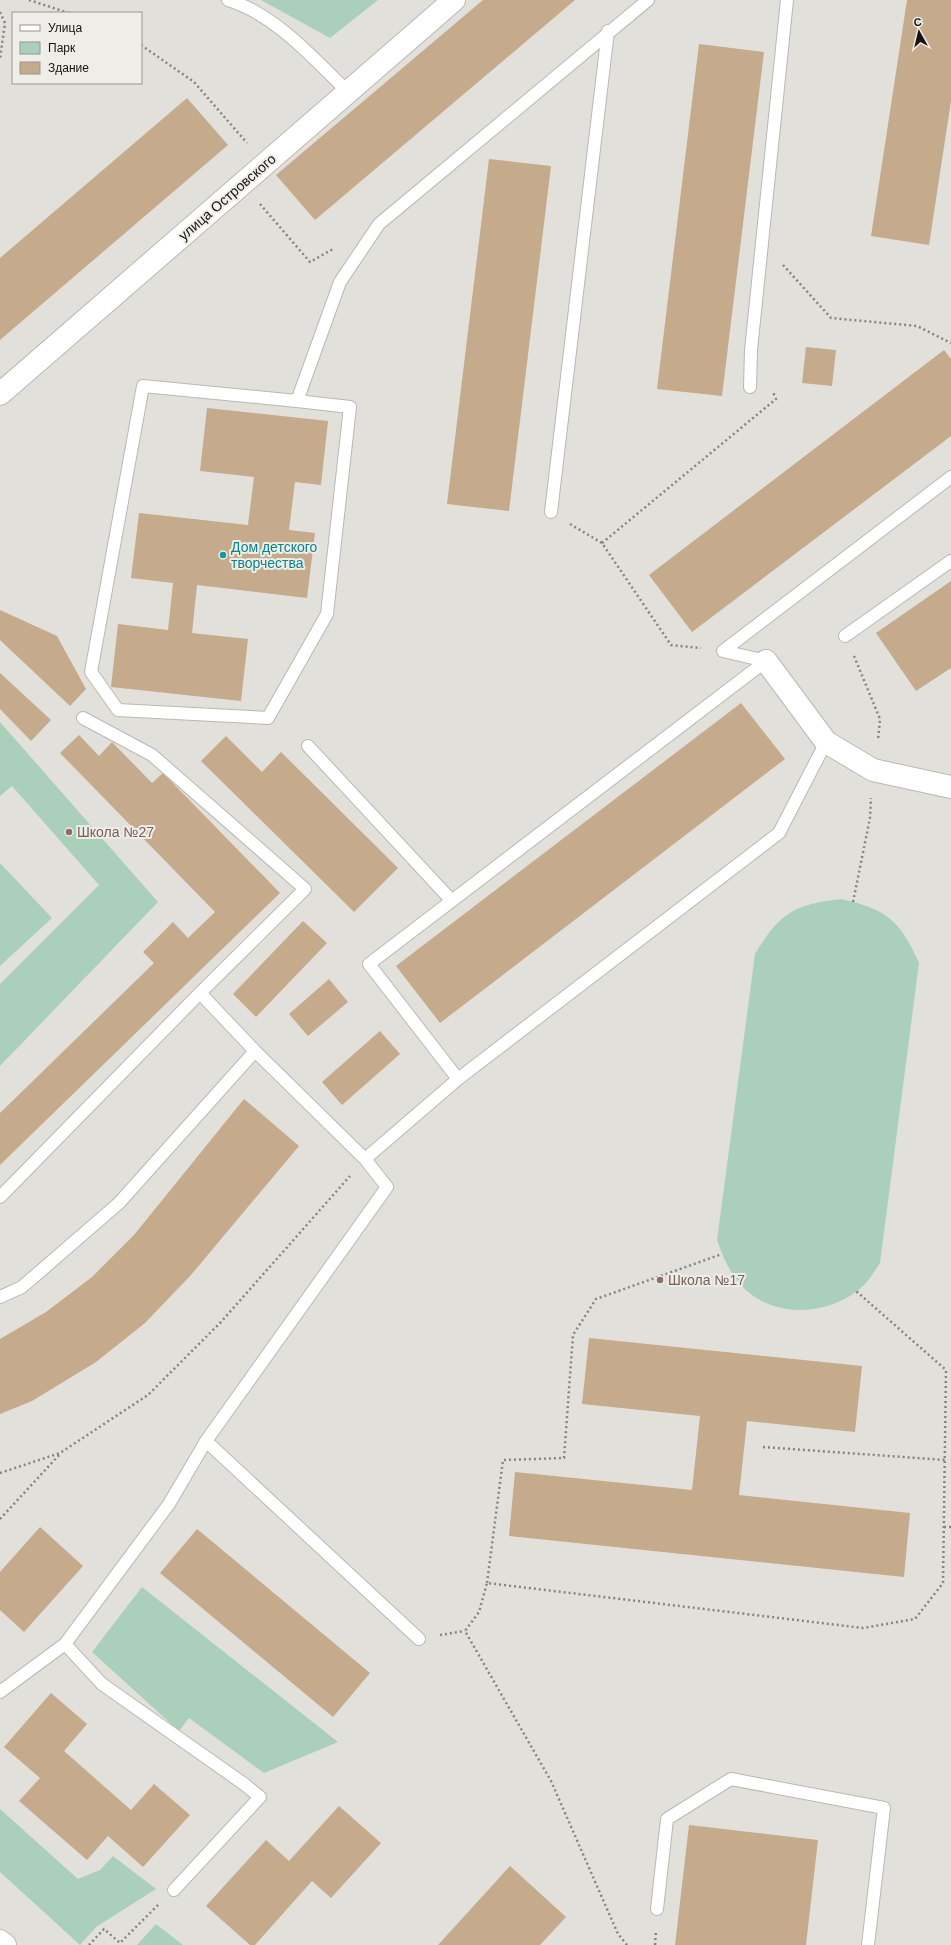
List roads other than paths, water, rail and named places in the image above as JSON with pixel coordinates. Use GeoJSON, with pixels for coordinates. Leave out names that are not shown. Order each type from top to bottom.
{"type":"FeatureCollection","features":[{"type":"Feature","properties":{"kind":"street","name":"улица Островского"},"geometry":{"type":"LineString","coordinates":[[0,394],[454,0]]}},
{"type":"Feature","properties":{"kind":"street"},"geometry":{"type":"LineString","coordinates":[[766,661],[826,742],[873,770],[951,787]]}},
{"type":"Feature","properties":{"kind":"street"},"geometry":{"type":"LineString","coordinates":[[0,1941],[5,1945]]}},
{"type":"Feature","properties":{"kind":"lane"},"geometry":{"type":"LineString","coordinates":[[228,0],[238,3],[284,30],[348,92]]}},
{"type":"Feature","properties":{"kind":"lane"},"geometry":{"type":"LineString","coordinates":[[297,401],[340,282],[379,224],[608,31],[648,0]]}},
{"type":"Feature","properties":{"kind":"lane"},"geometry":{"type":"LineString","coordinates":[[750,387],[752,350],[787,0]]}},
{"type":"Feature","properties":{"kind":"lane"},"geometry":{"type":"LineString","coordinates":[[551,512],[608,31]]}},
{"type":"Feature","properties":{"kind":"lane"},"geometry":{"type":"LineString","coordinates":[[143,386],[297,401],[350,406],[327,614],[268,718],[118,710],[91,672],[143,386]]}},
{"type":"Feature","properties":{"kind":"lane"},"geometry":{"type":"LineString","coordinates":[[766,661],[723,651],[951,477]]}},
{"type":"Feature","properties":{"kind":"lane"},"geometry":{"type":"LineString","coordinates":[[845,636],[951,561]]}},
{"type":"Feature","properties":{"kind":"lane"},"geometry":{"type":"LineString","coordinates":[[458,1079],[369,964],[766,661]]}},
{"type":"Feature","properties":{"kind":"lane"},"geometry":{"type":"LineString","coordinates":[[0,1197],[200,993],[305,889],[152,755],[83,718]]}},
{"type":"Feature","properties":{"kind":"lane"},"geometry":{"type":"LineString","coordinates":[[365,1159],[458,1079],[779,833],[826,742]]}},
{"type":"Feature","properties":{"kind":"lane"},"geometry":{"type":"LineString","coordinates":[[308,746],[452,901]]}},
{"type":"Feature","properties":{"kind":"lane"},"geometry":{"type":"LineString","coordinates":[[0,1692],[65,1644],[169,1504],[206,1441],[387,1187],[365,1159],[200,993]]}},
{"type":"Feature","properties":{"kind":"lane"},"geometry":{"type":"LineString","coordinates":[[0,1297],[22,1287],[119,1203],[255,1050]]}},
{"type":"Feature","properties":{"kind":"lane"},"geometry":{"type":"LineString","coordinates":[[206,1441],[419,1638]]}},
{"type":"Feature","properties":{"kind":"lane"},"geometry":{"type":"LineString","coordinates":[[65,1644],[102,1684],[238,1780],[260,1798],[174,1890]]}},
{"type":"Feature","properties":{"kind":"lane"},"geometry":{"type":"LineString","coordinates":[[657,1909],[667,1819],[731,1779],[884,1808],[868,1945]]}},
{"type":"Feature","properties":{"kind":"place","name":"Дом детского творчества"},"geometry":{"type":"Point","coordinates":[223,555]}},
{"type":"Feature","properties":{"kind":"place","name":"Школа №27"},"geometry":{"type":"Point","coordinates":[69,832]}},
{"type":"Feature","properties":{"kind":"place","name":"Школа №17"},"geometry":{"type":"Point","coordinates":[660,1280]}}]}
